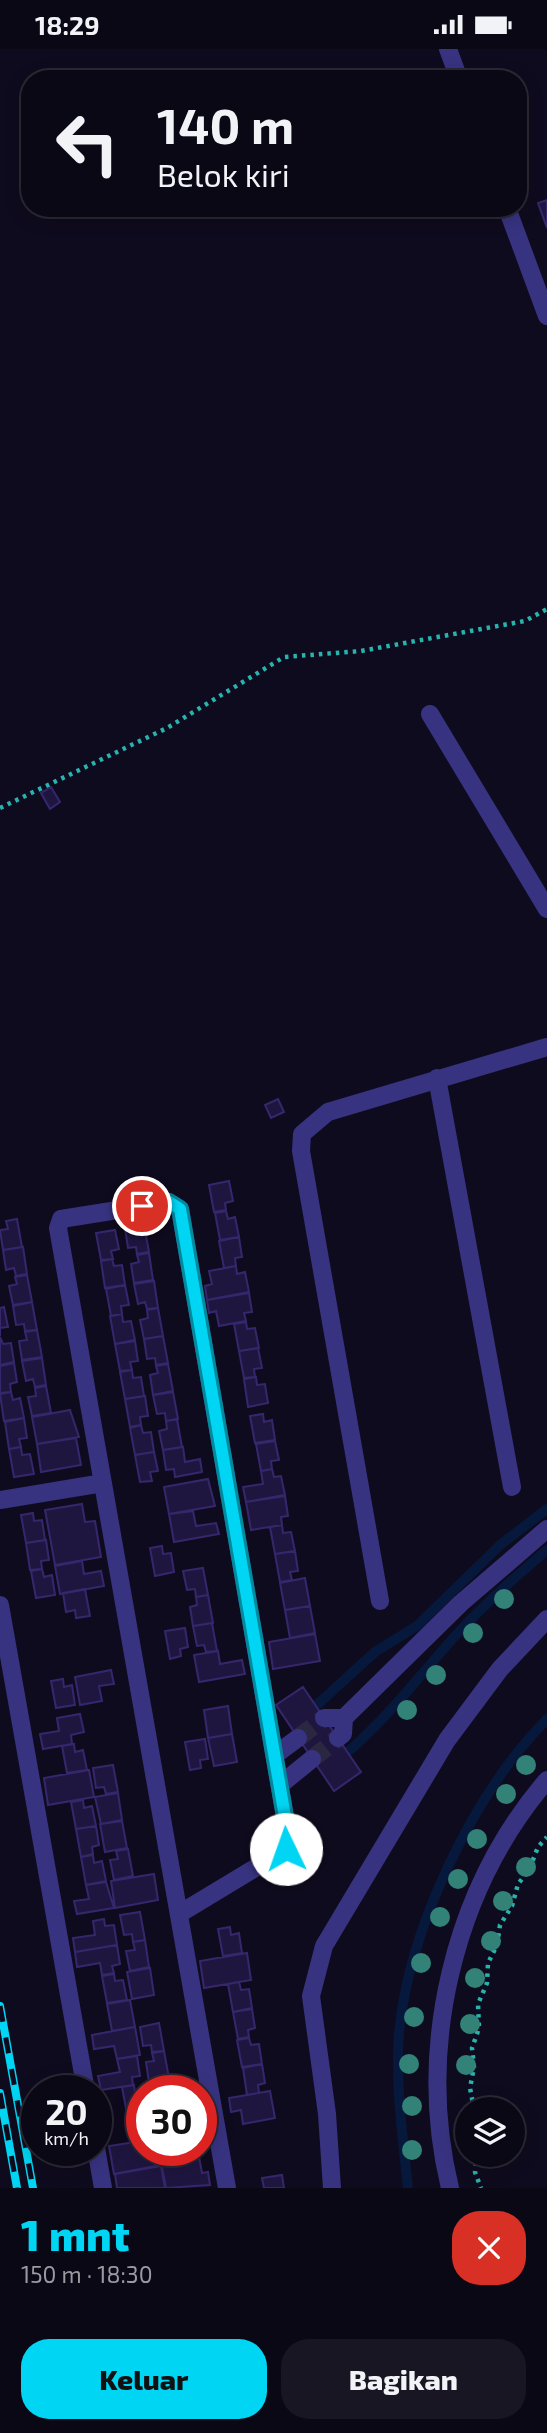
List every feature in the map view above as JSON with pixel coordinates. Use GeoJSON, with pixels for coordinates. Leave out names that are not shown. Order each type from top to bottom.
{"type":"FeatureCollection","features":[{"type":"Feature","properties":{"kind":"street"},"geometry":{"type":"LineString","coordinates":[[449,49],[456,70]]}},
{"type":"Feature","properties":{"kind":"street"},"geometry":{"type":"LineString","coordinates":[[510,217],[547,316]]}},
{"type":"Feature","properties":{"kind":"street"},"geometry":{"type":"LineString","coordinates":[[430,714],[547,909]]}},
{"type":"Feature","properties":{"kind":"street"},"geometry":{"type":"LineString","coordinates":[[380,1601],[302,1151],[302,1134],[328,1112],[547,1047]]}},
{"type":"Feature","properties":{"kind":"street"},"geometry":{"type":"LineString","coordinates":[[437,1078],[512,1487]]}},
{"type":"Feature","properties":{"kind":"street"},"geometry":{"type":"LineString","coordinates":[[179,1914],[286,1849],[289,1840],[180,1209],[169,1202],[61,1219],[58,1222],[103,1483],[227,2188]]}},
{"type":"Feature","properties":{"kind":"street"},"geometry":{"type":"LineString","coordinates":[[0,1500],[103,1483]]}},
{"type":"Feature","properties":{"kind":"street"},"geometry":{"type":"LineString","coordinates":[[338,1738],[342,1734],[344,1718],[461,1603],[547,1529]]}},
{"type":"Feature","properties":{"kind":"street"},"geometry":{"type":"LineString","coordinates":[[0,1605],[83,2075]]}},
{"type":"Feature","properties":{"kind":"street"},"geometry":{"type":"LineString","coordinates":[[332,2188],[327,2114],[311,1996],[320,1958],[356,1890],[447,1740],[500,1669],[547,1619]]}},
{"type":"Feature","properties":{"kind":"street"},"geometry":{"type":"LineString","coordinates":[[324,1718],[344,1718]]}},
{"type":"Feature","properties":{"kind":"street"},"geometry":{"type":"LineString","coordinates":[[275,1755],[298,1738]]}},
{"type":"Feature","properties":{"kind":"street"},"geometry":{"type":"LineString","coordinates":[[279,1785],[312,1759]]}},
{"type":"Feature","properties":{"kind":"street"},"geometry":{"type":"LineString","coordinates":[[450,2188],[441,2149],[437,2041],[455,1954],[484,1875],[534,1795],[547,1780]]}},
{"type":"Feature","properties":{"kind":"street"},"geometry":{"type":"LineString","coordinates":[[99,2166],[103,2188]]}},
{"type":"Feature","properties":{"kind":"path"},"geometry":{"type":"LineString","coordinates":[[0,809],[167,728],[284,657],[361,651],[412,642],[525,621],[547,609]]}},
{"type":"Feature","properties":{"kind":"path"},"geometry":{"type":"LineString","coordinates":[[472,2097],[470,2088],[474,2067],[472,2048],[479,2028],[478,2004],[487,1983],[488,1963],[497,1945],[500,1925],[512,1906],[518,1884],[529,1870],[538,1847],[547,1837]]}},
{"type":"Feature","properties":{"kind":"path"},"geometry":{"type":"LineString","coordinates":[[476,2167],[481,2188]]}},
{"type":"Feature","properties":{"kind":"building"},"geometry":{"type":"Polygon","coordinates":[[[547,200],[547,228],[538,203],[547,200]]]}},
{"type":"Feature","properties":{"kind":"building"},"geometry":{"type":"Polygon","coordinates":[[[51,787],[60,802],[50,809],[41,793],[51,787]]]}},
{"type":"Feature","properties":{"kind":"building"},"geometry":{"type":"Polygon","coordinates":[[[278,1099],[284,1112],[271,1118],[265,1105],[278,1099]]]}},
{"type":"Feature","properties":{"kind":"building"},"geometry":{"type":"Polygon","coordinates":[[[229,1181],[233,1201],[225,1203],[226,1210],[214,1212],[209,1185],[229,1181]]]}},
{"type":"Feature","properties":{"kind":"building"},"geometry":{"type":"Polygon","coordinates":[[[226,1211],[228,1219],[235,1217],[239,1237],[220,1240],[215,1213],[226,1211]]]}},
{"type":"Feature","properties":{"kind":"building"},"geometry":{"type":"Polygon","coordinates":[[[17,1219],[22,1247],[3,1250],[0,1230],[8,1229],[6,1221],[17,1219]]]}},
{"type":"Feature","properties":{"kind":"building"},"geometry":{"type":"Polygon","coordinates":[[[144,1225],[149,1252],[137,1254],[136,1247],[128,1248],[125,1228],[144,1225]]]}},
{"type":"Feature","properties":{"kind":"building"},"geometry":{"type":"Polygon","coordinates":[[[115,1230],[119,1249],[111,1251],[113,1259],[101,1260],[96,1233],[115,1230]]]}},
{"type":"Feature","properties":{"kind":"building"},"geometry":{"type":"Polygon","coordinates":[[[239,1237],[242,1257],[235,1258],[236,1266],[224,1268],[219,1241],[239,1237]]]}},
{"type":"Feature","properties":{"kind":"building"},"geometry":{"type":"Polygon","coordinates":[[[23,1247],[27,1274],[16,1276],[14,1268],[6,1270],[3,1250],[23,1247]]]}},
{"type":"Feature","properties":{"kind":"building"},"geometry":{"type":"Polygon","coordinates":[[[149,1253],[153,1280],[134,1283],[131,1264],[139,1262],[137,1255],[149,1253]]]}},
{"type":"Feature","properties":{"kind":"building"},"geometry":{"type":"Polygon","coordinates":[[[112,1259],[114,1266],[122,1265],[125,1285],[105,1288],[101,1261],[112,1259]]]}},
{"type":"Feature","properties":{"kind":"building"},"geometry":{"type":"Polygon","coordinates":[[[236,1266],[237,1274],[245,1272],[249,1292],[207,1300],[205,1286],[212,1284],[209,1271],[236,1266]]]}},
{"type":"Feature","properties":{"kind":"building"},"geometry":{"type":"Polygon","coordinates":[[[27,1275],[32,1302],[13,1305],[9,1286],[17,1284],[15,1277],[27,1275]]]}},
{"type":"Feature","properties":{"kind":"building"},"geometry":{"type":"Polygon","coordinates":[[[154,1281],[158,1308],[147,1309],[145,1302],[138,1304],[134,1284],[154,1281]]]}},
{"type":"Feature","properties":{"kind":"building"},"geometry":{"type":"Polygon","coordinates":[[[125,1285],[129,1305],[121,1306],[122,1314],[111,1316],[106,1289],[125,1285]]]}},
{"type":"Feature","properties":{"kind":"building"},"geometry":{"type":"Polygon","coordinates":[[[249,1293],[252,1312],[244,1313],[246,1321],[219,1326],[216,1311],[209,1313],[207,1300],[249,1293]]]}},
{"type":"Feature","properties":{"kind":"building"},"geometry":{"type":"Polygon","coordinates":[[[32,1302],[37,1330],[25,1331],[24,1324],[16,1325],[13,1306],[32,1302]]]}},
{"type":"Feature","properties":{"kind":"building"},"geometry":{"type":"Polygon","coordinates":[[[4,1307],[8,1327],[0,1328],[0,1308],[4,1307]]]}},
{"type":"Feature","properties":{"kind":"building"},"geometry":{"type":"Polygon","coordinates":[[[158,1308],[163,1336],[144,1339],[140,1320],[148,1318],[147,1310],[158,1308]]]}},
{"type":"Feature","properties":{"kind":"building"},"geometry":{"type":"Polygon","coordinates":[[[122,1314],[123,1322],[131,1321],[135,1340],[115,1344],[110,1316],[122,1314]]]}},
{"type":"Feature","properties":{"kind":"building"},"geometry":{"type":"Polygon","coordinates":[[[246,1322],[247,1329],[255,1328],[259,1348],[239,1351],[234,1324],[246,1322]]]}},
{"type":"Feature","properties":{"kind":"building"},"geometry":{"type":"Polygon","coordinates":[[[37,1330],[42,1357],[22,1360],[19,1341],[27,1340],[25,1332],[37,1330]]]}},
{"type":"Feature","properties":{"kind":"building"},"geometry":{"type":"Polygon","coordinates":[[[163,1336],[168,1363],[156,1365],[155,1358],[147,1359],[144,1339],[163,1336]]]}},
{"type":"Feature","properties":{"kind":"building"},"geometry":{"type":"Polygon","coordinates":[[[0,1337],[3,1344],[11,1343],[14,1362],[0,1365],[0,1337]]]}},
{"type":"Feature","properties":{"kind":"building"},"geometry":{"type":"Polygon","coordinates":[[[135,1341],[138,1361],[130,1362],[132,1370],[120,1371],[115,1344],[135,1341]]]}},
{"type":"Feature","properties":{"kind":"building"},"geometry":{"type":"Polygon","coordinates":[[[258,1348],[262,1368],[254,1369],[255,1377],[244,1378],[239,1351],[258,1348]]]}},
{"type":"Feature","properties":{"kind":"building"},"geometry":{"type":"Polygon","coordinates":[[[42,1358],[46,1385],[35,1387],[33,1379],[26,1381],[22,1361],[42,1358]]]}},
{"type":"Feature","properties":{"kind":"building"},"geometry":{"type":"Polygon","coordinates":[[[14,1363],[17,1382],[10,1384],[11,1392],[0,1393],[0,1366],[14,1363]]]}},
{"type":"Feature","properties":{"kind":"building"},"geometry":{"type":"Polygon","coordinates":[[[168,1364],[173,1391],[153,1395],[150,1375],[158,1373],[156,1366],[168,1364]]]}},
{"type":"Feature","properties":{"kind":"building"},"geometry":{"type":"Polygon","coordinates":[[[132,1370],[133,1378],[141,1377],[144,1396],[125,1399],[120,1372],[132,1370]]]}},
{"type":"Feature","properties":{"kind":"building"},"geometry":{"type":"Polygon","coordinates":[[[256,1377],[257,1385],[265,1384],[268,1403],[248,1407],[244,1379],[256,1377]]]}},
{"type":"Feature","properties":{"kind":"building"},"geometry":{"type":"Polygon","coordinates":[[[46,1386],[51,1413],[32,1416],[28,1397],[36,1396],[35,1388],[46,1386]]]}},
{"type":"Feature","properties":{"kind":"building"},"geometry":{"type":"Polygon","coordinates":[[[11,1392],[13,1400],[20,1398],[24,1418],[4,1421],[0,1394],[11,1392]]]}},
{"type":"Feature","properties":{"kind":"building"},"geometry":{"type":"Polygon","coordinates":[[[173,1392],[178,1419],[166,1421],[165,1413],[157,1414],[153,1395],[173,1392]]]}},
{"type":"Feature","properties":{"kind":"building"},"geometry":{"type":"Polygon","coordinates":[[[145,1396],[148,1416],[140,1417],[141,1425],[130,1427],[125,1399],[145,1396]]]}},
{"type":"Feature","properties":{"kind":"building"},"geometry":{"type":"Polygon","coordinates":[[[70,1410],[79,1437],[37,1444],[32,1417],[70,1410]]]}},
{"type":"Feature","properties":{"kind":"building"},"geometry":{"type":"Polygon","coordinates":[[[263,1414],[264,1422],[272,1420],[275,1440],[255,1443],[250,1416],[263,1414]]]}},
{"type":"Feature","properties":{"kind":"building"},"geometry":{"type":"Polygon","coordinates":[[[24,1418],[27,1438],[19,1439],[21,1447],[9,1449],[5,1422],[24,1418]]]}},
{"type":"Feature","properties":{"kind":"building"},"geometry":{"type":"Polygon","coordinates":[[[177,1419],[182,1447],[163,1450],[159,1431],[167,1429],[166,1421],[177,1419]]]}},
{"type":"Feature","properties":{"kind":"building"},"geometry":{"type":"Polygon","coordinates":[[[141,1425],[143,1433],[151,1432],[154,1452],[135,1455],[130,1428],[141,1425]]]}},
{"type":"Feature","properties":{"kind":"building"},"geometry":{"type":"Polygon","coordinates":[[[76,1438],[81,1465],[41,1472],[37,1444],[76,1438]]]}},
{"type":"Feature","properties":{"kind":"building"},"geometry":{"type":"Polygon","coordinates":[[[275,1441],[279,1460],[271,1461],[272,1469],[261,1471],[256,1444],[275,1441]]]}},
{"type":"Feature","properties":{"kind":"building"},"geometry":{"type":"Polygon","coordinates":[[[21,1447],[22,1455],[30,1454],[34,1474],[14,1477],[9,1449],[21,1447]]]}},
{"type":"Feature","properties":{"kind":"building"},"geometry":{"type":"Polygon","coordinates":[[[183,1447],[185,1462],[200,1459],[202,1472],[175,1477],[174,1469],[166,1470],[163,1450],[183,1447]]]}},
{"type":"Feature","properties":{"kind":"building"},"geometry":{"type":"Polygon","coordinates":[[[154,1452],[158,1471],[150,1472],[152,1481],[140,1482],[135,1455],[154,1452]]]}},
{"type":"Feature","properties":{"kind":"building"},"geometry":{"type":"Polygon","coordinates":[[[272,1469],[274,1477],[281,1476],[285,1495],[246,1502],[243,1487],[263,1484],[261,1471],[272,1469]]]}},
{"type":"Feature","properties":{"kind":"building"},"geometry":{"type":"Polygon","coordinates":[[[208,1479],[215,1506],[169,1514],[164,1487],[208,1479]]]}},
{"type":"Feature","properties":{"kind":"building"},"geometry":{"type":"Polygon","coordinates":[[[285,1496],[288,1516],[281,1517],[282,1525],[251,1530],[246,1502],[285,1496]]]}},
{"type":"Feature","properties":{"kind":"building"},"geometry":{"type":"Polygon","coordinates":[[[82,1504],[85,1522],[95,1521],[101,1557],[55,1565],[45,1510],[82,1504]]]}},
{"type":"Feature","properties":{"kind":"building"},"geometry":{"type":"Polygon","coordinates":[[[193,1511],[196,1526],[216,1523],[219,1534],[174,1542],[169,1514],[193,1511]]]}},
{"type":"Feature","properties":{"kind":"building"},"geometry":{"type":"Polygon","coordinates":[[[33,1513],[34,1521],[42,1520],[45,1540],[26,1543],[21,1515],[33,1513]]]}},
{"type":"Feature","properties":{"kind":"building"},"geometry":{"type":"Polygon","coordinates":[[[282,1525],[283,1533],[291,1532],[295,1551],[275,1554],[270,1527],[282,1525]]]}},
{"type":"Feature","properties":{"kind":"building"},"geometry":{"type":"Polygon","coordinates":[[[46,1540],[49,1560],[41,1561],[42,1569],[30,1570],[26,1543],[46,1540]]]}},
{"type":"Feature","properties":{"kind":"building"},"geometry":{"type":"Polygon","coordinates":[[[162,1546],[163,1554],[171,1553],[174,1572],[155,1576],[150,1548],[162,1546]]]}},
{"type":"Feature","properties":{"kind":"building"},"geometry":{"type":"Polygon","coordinates":[[[295,1551],[298,1571],[290,1572],[292,1580],[280,1582],[275,1554],[295,1551]]]}},
{"type":"Feature","properties":{"kind":"building"},"geometry":{"type":"Polygon","coordinates":[[[82,1561],[84,1574],[101,1571],[104,1586],[60,1594],[55,1566],[82,1561]]]}},
{"type":"Feature","properties":{"kind":"building"},"geometry":{"type":"Polygon","coordinates":[[[203,1568],[208,1595],[196,1597],[195,1589],[187,1590],[183,1571],[203,1568]]]}},
{"type":"Feature","properties":{"kind":"building"},"geometry":{"type":"Polygon","coordinates":[[[42,1569],[44,1577],[52,1575],[55,1595],[36,1598],[31,1571],[42,1569]]]}},
{"type":"Feature","properties":{"kind":"building"},"geometry":{"type":"Polygon","coordinates":[[[305,1578],[310,1606],[285,1610],[280,1583],[305,1578]]]}},
{"type":"Feature","properties":{"kind":"building"},"geometry":{"type":"Polygon","coordinates":[[[85,1589],[90,1616],[76,1618],[75,1610],[66,1612],[63,1593],[85,1589]]]}},
{"type":"Feature","properties":{"kind":"building"},"geometry":{"type":"Polygon","coordinates":[[[208,1595],[213,1623],[193,1626],[190,1607],[197,1605],[196,1597],[208,1595]]]}},
{"type":"Feature","properties":{"kind":"building"},"geometry":{"type":"Polygon","coordinates":[[[310,1606],[315,1633],[290,1638],[285,1610],[310,1606]]]}},
{"type":"Feature","properties":{"kind":"building"},"geometry":{"type":"Polygon","coordinates":[[[212,1623],[217,1651],[206,1652],[204,1645],[197,1646],[193,1626],[212,1623]]]}},
{"type":"Feature","properties":{"kind":"building"},"geometry":{"type":"Polygon","coordinates":[[[185,1628],[188,1647],[180,1649],[181,1656],[170,1659],[165,1631],[185,1628]]]}},
{"type":"Feature","properties":{"kind":"building"},"geometry":{"type":"Polygon","coordinates":[[[315,1634],[320,1661],[273,1669],[269,1642],[315,1634]]]}},
{"type":"Feature","properties":{"kind":"building"},"geometry":{"type":"Polygon","coordinates":[[[218,1651],[220,1664],[242,1660],[245,1674],[199,1682],[194,1655],[218,1651]]]}},
{"type":"Feature","properties":{"kind":"building"},"geometry":{"type":"Polygon","coordinates":[[[111,1670],[114,1684],[99,1686],[102,1701],[80,1705],[75,1677],[111,1670]]]}},
{"type":"Feature","properties":{"kind":"building"},"geometry":{"type":"Polygon","coordinates":[[[63,1679],[64,1687],[72,1685],[75,1705],[56,1708],[51,1681],[63,1679]]]}},
{"type":"Feature","properties":{"kind":"building"},"geometry":{"type":"Polygon","coordinates":[[[303,1687],[361,1772],[334,1791],[276,1705],[303,1687]]]}},
{"type":"Feature","properties":{"kind":"building"},"geometry":{"type":"Polygon","coordinates":[[[228,1706],[232,1734],[208,1738],[204,1710],[228,1706]]]}},
{"type":"Feature","properties":{"kind":"building"},"geometry":{"type":"Polygon","coordinates":[[[80,1714],[84,1732],[71,1735],[72,1744],[43,1749],[40,1734],[59,1731],[57,1718],[80,1714]]]}},
{"type":"Feature","properties":{"kind":"building"},"geometry":{"type":"Polygon","coordinates":[[[232,1734],[237,1762],[214,1766],[208,1738],[232,1734]]]}},
{"type":"Feature","properties":{"kind":"building"},"geometry":{"type":"Polygon","coordinates":[[[205,1739],[208,1759],[200,1760],[201,1768],[190,1770],[185,1742],[205,1739]]]}},
{"type":"Feature","properties":{"kind":"building"},"geometry":{"type":"Polygon","coordinates":[[[74,1744],[75,1752],[83,1750],[87,1770],[67,1773],[62,1746],[74,1744]]]}},
{"type":"Feature","properties":{"kind":"building"},"geometry":{"type":"Polygon","coordinates":[[[113,1765],[118,1792],[106,1794],[104,1787],[96,1788],[93,1768],[113,1765]]]}},
{"type":"Feature","properties":{"kind":"building"},"geometry":{"type":"Polygon","coordinates":[[[89,1770],[94,1797],[48,1805],[44,1778],[89,1770]]]}},
{"type":"Feature","properties":{"kind":"building"},"geometry":{"type":"Polygon","coordinates":[[[118,1793],[122,1820],[101,1824],[95,1797],[118,1793]]]}},
{"type":"Feature","properties":{"kind":"building"},"geometry":{"type":"Polygon","coordinates":[[[83,1800],[84,1808],[92,1806],[96,1826],[76,1829],[71,1802],[83,1800]]]}},
{"type":"Feature","properties":{"kind":"building"},"geometry":{"type":"Polygon","coordinates":[[[122,1821],[127,1848],[105,1852],[100,1824],[122,1821]]]}},
{"type":"Feature","properties":{"kind":"building"},"geometry":{"type":"Polygon","coordinates":[[[96,1826],[99,1845],[92,1847],[93,1854],[81,1857],[76,1829],[96,1826]]]}},
{"type":"Feature","properties":{"kind":"building"},"geometry":{"type":"Polygon","coordinates":[[[128,1849],[133,1876],[114,1880],[110,1860],[118,1859],[116,1851],[128,1849]]]}},
{"type":"Feature","properties":{"kind":"building"},"geometry":{"type":"Polygon","coordinates":[[[93,1855],[94,1863],[102,1861],[106,1881],[86,1885],[81,1857],[93,1855]]]}},
{"type":"Feature","properties":{"kind":"building"},"geometry":{"type":"Polygon","coordinates":[[[154,1874],[158,1900],[115,1908],[111,1881],[154,1874]]]}},
{"type":"Feature","properties":{"kind":"building"},"geometry":{"type":"Polygon","coordinates":[[[106,1882],[114,1908],[77,1914],[74,1901],[89,1899],[86,1885],[106,1882]]]}},
{"type":"Feature","properties":{"kind":"building"},"geometry":{"type":"Polygon","coordinates":[[[140,1912],[145,1940],[133,1942],[132,1934],[124,1935],[120,1915],[140,1912]]]}},
{"type":"Feature","properties":{"kind":"building"},"geometry":{"type":"Polygon","coordinates":[[[104,1919],[105,1926],[114,1925],[117,1945],[75,1952],[73,1938],[95,1935],[93,1921],[104,1919]]]}},
{"type":"Feature","properties":{"kind":"building"},"geometry":{"type":"Polygon","coordinates":[[[230,1927],[231,1935],[239,1933],[242,1953],[223,1956],[218,1929],[230,1927]]]}},
{"type":"Feature","properties":{"kind":"building"},"geometry":{"type":"Polygon","coordinates":[[[145,1940],[149,1967],[130,1971],[126,1951],[135,1950],[133,1942],[145,1940]]]}},
{"type":"Feature","properties":{"kind":"building"},"geometry":{"type":"Polygon","coordinates":[[[117,1945],[120,1964],[112,1966],[114,1973],[102,1975],[100,1963],[77,1967],[75,1952],[117,1945]]]}},
{"type":"Feature","properties":{"kind":"building"},"geometry":{"type":"Polygon","coordinates":[[[247,1953],[251,1980],[204,1988],[200,1961],[247,1953]]]}},
{"type":"Feature","properties":{"kind":"building"},"geometry":{"type":"Polygon","coordinates":[[[150,1968],[154,1995],[132,1999],[127,1972],[150,1968]]]}},
{"type":"Feature","properties":{"kind":"building"},"geometry":{"type":"Polygon","coordinates":[[[114,1974],[115,1981],[123,1980],[127,2000],[107,2003],[102,1976],[114,1974]]]}},
{"type":"Feature","properties":{"kind":"building"},"geometry":{"type":"Polygon","coordinates":[[[239,1982],[241,1990],[249,1989],[252,2008],[233,2012],[228,1984],[239,1982]]]}},
{"type":"Feature","properties":{"kind":"building"},"geometry":{"type":"Polygon","coordinates":[[[130,2000],[135,2027],[112,2031],[107,2004],[130,2000]]]}},
{"type":"Feature","properties":{"kind":"building"},"geometry":{"type":"Polygon","coordinates":[[[252,2009],[255,2028],[248,2030],[249,2037],[238,2039],[233,2012],[252,2009]]]}},
{"type":"Feature","properties":{"kind":"building"},"geometry":{"type":"Polygon","coordinates":[[[159,2023],[164,2051],[152,2052],[151,2045],[143,2046],[140,2027],[159,2023]]]}},
{"type":"Feature","properties":{"kind":"building"},"geometry":{"type":"Polygon","coordinates":[[[135,2027],[140,2055],[117,2059],[114,2046],[94,2049],[92,2035],[135,2027]]]}},
{"type":"Feature","properties":{"kind":"building"},"geometry":{"type":"Polygon","coordinates":[[[249,2038],[251,2045],[259,2044],[262,2064],[242,2067],[237,2040],[249,2038]]]}},
{"type":"Feature","properties":{"kind":"building"},"geometry":{"type":"Polygon","coordinates":[[[164,2051],[168,2075],[148,2075],[146,2062],[154,2061],[152,2053],[164,2051]]]}},
{"type":"Feature","properties":{"kind":"building"},"geometry":{"type":"Polygon","coordinates":[[[137,2056],[140,2075],[126,2075],[126,2086],[112,2088],[112,2075],[104,2075],[120,2072],[117,2059],[137,2056]]]}},
{"type":"Feature","properties":{"kind":"building"},"geometry":{"type":"Polygon","coordinates":[[[262,2064],[265,2083],[258,2085],[259,2093],[247,2095],[243,2068],[262,2064]]]}},
{"type":"Feature","properties":{"kind":"building"},"geometry":{"type":"Polygon","coordinates":[[[126,2086],[126,2109],[122,2087],[126,2086]]]}},
{"type":"Feature","properties":{"kind":"building"},"geometry":{"type":"Polygon","coordinates":[[[270,2091],[275,2118],[243,2124],[241,2110],[231,2112],[229,2098],[270,2091]]]}},
{"type":"Feature","properties":{"kind":"building"},"geometry":{"type":"Polygon","coordinates":[[[126,2143],[126,2166],[156,2166],[114,2174],[112,2146],[126,2143]]]}},
{"type":"Feature","properties":{"kind":"building"},"geometry":{"type":"Polygon","coordinates":[[[161,2166],[165,2188],[117,2188],[115,2174],[161,2166]]]}},
{"type":"Feature","properties":{"kind":"building"},"geometry":{"type":"Polygon","coordinates":[[[162,2166],[201,2166],[202,2173],[208,2172],[210,2185],[166,2188],[162,2166]]]}},
{"type":"Feature","properties":{"kind":"building"},"geometry":{"type":"Polygon","coordinates":[[[282,2175],[284,2188],[264,2188],[262,2178],[282,2175]]]}},
{"type":"Feature","properties":{"kind":"waterway"},"geometry":{"type":"LineString","coordinates":[[318,1704],[375,1652],[417,1626],[500,1545],[547,1509]]}},
{"type":"Feature","properties":{"kind":"waterway"},"geometry":{"type":"LineString","coordinates":[[350,1750],[392,1709],[478,1612],[547,1550]]}},
{"type":"Feature","properties":{"kind":"waterway"},"geometry":{"type":"LineString","coordinates":[[408,2188],[400,2111],[398,2052],[405,1992],[416,1950],[431,1907],[470,1824],[494,1785],[547,1719]]}},
{"type":"Feature","properties":{"kind":"tunnel"},"geometry":{"type":"LineString","coordinates":[[298,1738],[324,1718]]}},
{"type":"Feature","properties":{"kind":"tunnel"},"geometry":{"type":"LineString","coordinates":[[312,1759],[338,1738]]}},
{"type":"Feature","properties":{"kind":"railway"},"geometry":{"type":"LineString","coordinates":[[0,2006],[33,2188]]}},
{"type":"Feature","properties":{"kind":"railway"},"geometry":{"type":"LineString","coordinates":[[0,2093],[17,2188]]}},
{"type":"Feature","properties":{"kind":"route"},"geometry":{"type":"LineString","coordinates":[[142,1206],[169,1202],[180,1209],[289,1840],[286,1849]]}}]}
